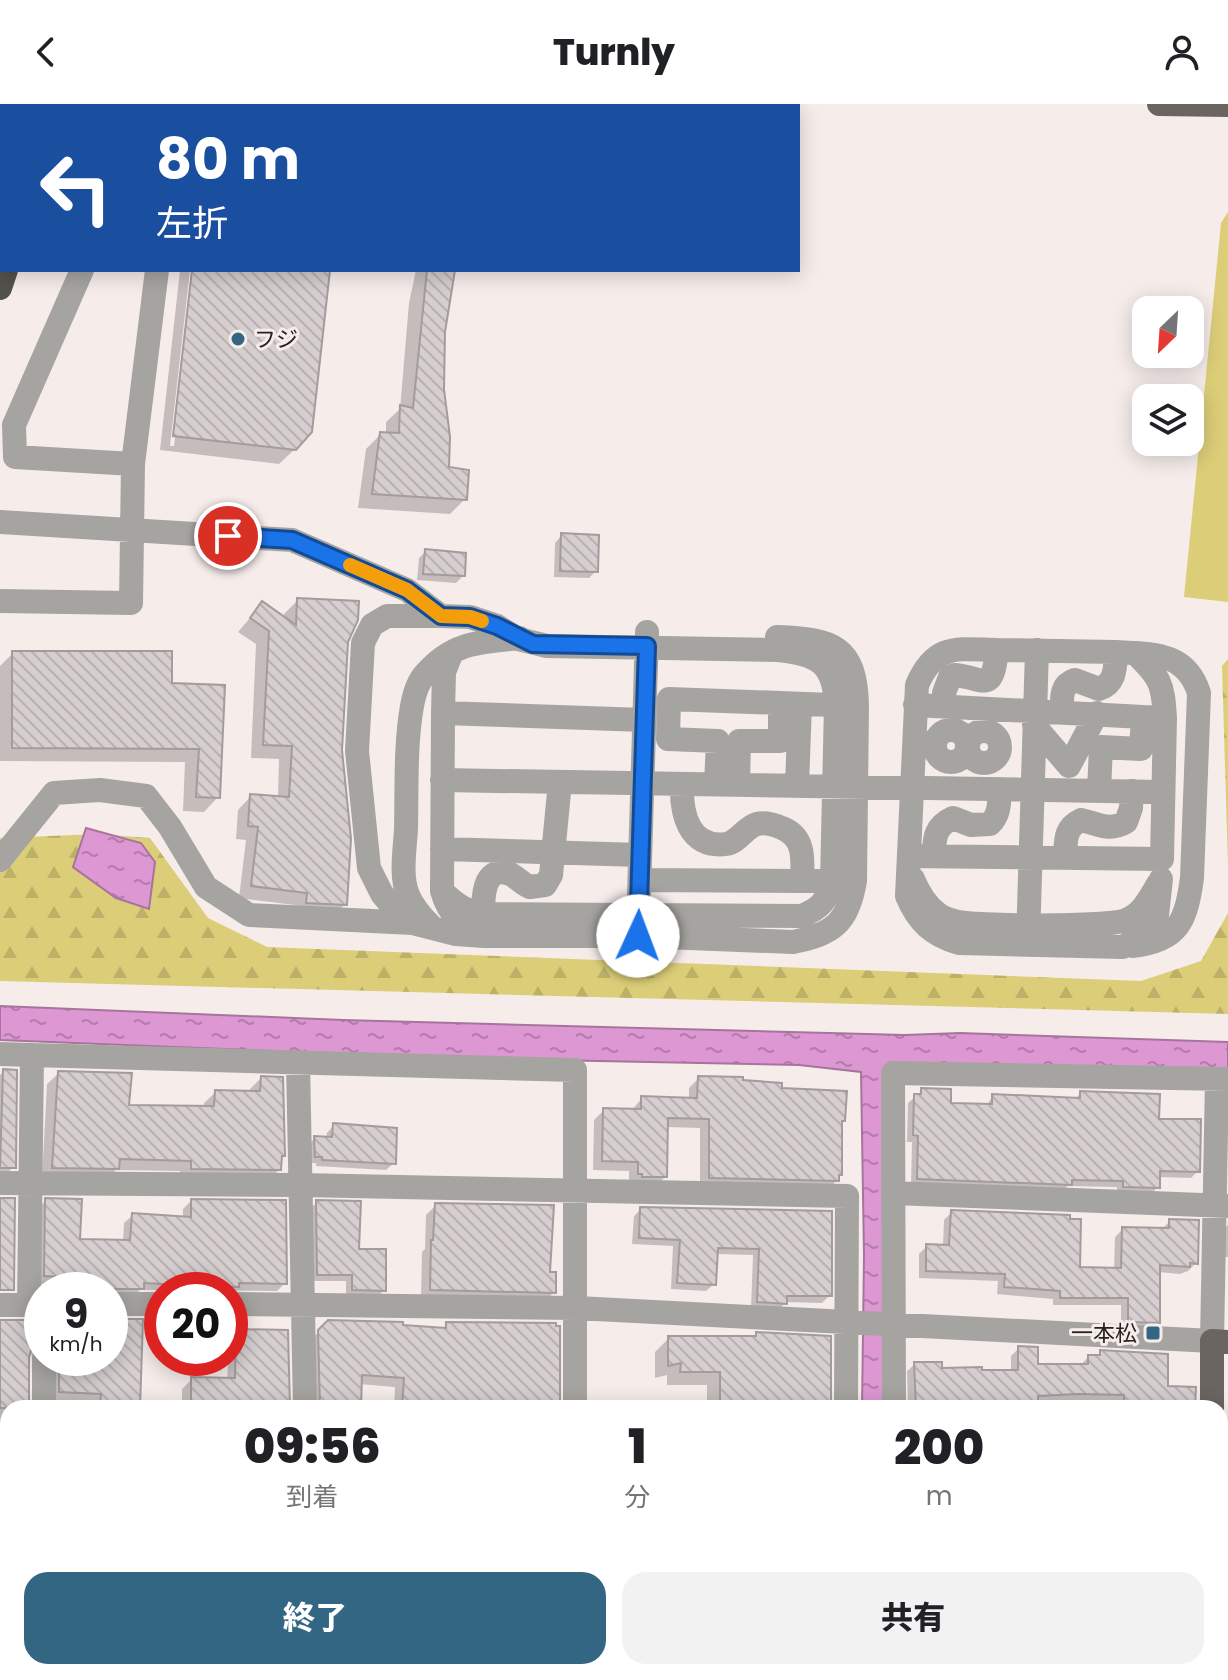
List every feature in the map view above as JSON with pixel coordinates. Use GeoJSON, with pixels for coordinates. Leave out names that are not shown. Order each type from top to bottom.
{"type":"FeatureCollection","features":[{"type":"Feature","properties":{"kind":"main road"},"geometry":{"type":"LineString","coordinates":[[1159,104],[1228,105]]}},
{"type":"Feature","properties":{"kind":"main road"},"geometry":{"type":"LineString","coordinates":[[1213,1400],[1220,1341]]}},
{"type":"Feature","properties":{"kind":"street"},"geometry":{"type":"LineString","coordinates":[[81,272],[14,425],[15,457],[133,464]]}},
{"type":"Feature","properties":{"kind":"street"},"geometry":{"type":"LineString","coordinates":[[0,601],[131,603],[133,464],[157,272]]}},
{"type":"Feature","properties":{"kind":"street"},"geometry":{"type":"LineString","coordinates":[[0,522],[292,540],[407,590],[441,616]]}},
{"type":"Feature","properties":{"kind":"street"},"geometry":{"type":"LineString","coordinates":[[424,926],[389,902],[369,868],[357,751],[363,643],[372,625],[387,616],[470,617],[497,626],[518,639]]}},
{"type":"Feature","properties":{"kind":"street"},"geometry":{"type":"LineString","coordinates":[[0,860],[54,793],[100,790],[146,796],[170,827],[206,887],[249,915],[424,926],[638,925],[801,916],[818,909],[844,881],[846,706],[853,668],[831,646],[809,638],[647,639],[552,634],[470,643],[452,652],[425,673],[412,705],[408,739],[405,871],[407,894],[424,926]]}},
{"type":"Feature","properties":{"kind":"street"},"geometry":{"type":"LineString","coordinates":[[638,925],[643,783],[653,705],[647,639]]}},
{"type":"Feature","properties":{"kind":"street"},"geometry":{"type":"LineString","coordinates":[[955,649],[997,650],[1162,655],[1184,666],[1194,679],[1199,693],[1192,878],[1182,923],[1169,936],[1151,944],[1123,947],[956,922],[938,914],[916,886],[909,861],[917,685],[924,667],[936,655],[955,649]]}},
{"type":"Feature","properties":{"kind":"street"},"geometry":{"type":"LineString","coordinates":[[945,706],[944,693],[950,677],[955,675],[978,682],[986,681],[994,672],[997,650]]}},
{"type":"Feature","properties":{"kind":"street"},"geometry":{"type":"LineString","coordinates":[[1028,934],[1037,650]]}},
{"type":"Feature","properties":{"kind":"street"},"geometry":{"type":"LineString","coordinates":[[452,652],[444,672],[442,891],[454,918],[465,927],[484,925]]}},
{"type":"Feature","properties":{"kind":"street"},"geometry":{"type":"LineString","coordinates":[[1062,712],[1062,691],[1067,683],[1075,680],[1099,689],[1108,686],[1126,652]]}},
{"type":"Feature","properties":{"kind":"street"},"geometry":{"type":"LineString","coordinates":[[1099,791],[1101,747],[1141,749],[1163,688],[1158,675],[1126,652]]}},
{"type":"Feature","properties":{"kind":"street"},"geometry":{"type":"LineString","coordinates":[[443,713],[653,705],[790,703],[846,706]]}},
{"type":"Feature","properties":{"kind":"street"},"geometry":{"type":"LineString","coordinates":[[727,784],[739,741],[780,741],[790,703]]}},
{"type":"Feature","properties":{"kind":"street"},"geometry":{"type":"LineString","coordinates":[[790,703],[797,786]]}},
{"type":"Feature","properties":{"kind":"street"},"geometry":{"type":"LineString","coordinates":[[653,705],[668,739],[718,741],[727,784]]}},
{"type":"Feature","properties":{"kind":"street"},"geometry":{"type":"LineString","coordinates":[[915,705],[970,707],[1034,718],[1062,712],[1154,718]]}},
{"type":"Feature","properties":{"kind":"street"},"geometry":{"type":"LineString","coordinates":[[967,789],[970,707]]}},
{"type":"Feature","properties":{"kind":"street"},"geometry":{"type":"LineString","coordinates":[[1034,718],[1069,766],[1097,713]]}},
{"type":"Feature","properties":{"kind":"street"},"geometry":{"type":"LineString","coordinates":[[1123,947],[1148,932],[1157,915],[1162,792],[1154,718]]}},
{"type":"Feature","properties":{"kind":"street"},"geometry":{"type":"LineString","coordinates":[[442,780],[1162,792]]}},
{"type":"Feature","properties":{"kind":"street"},"geometry":{"type":"LineString","coordinates":[[484,925],[483,896],[490,877],[496,873],[507,873],[521,884],[539,887],[545,885],[551,875],[560,782]]}},
{"type":"Feature","properties":{"kind":"street"},"geometry":{"type":"LineString","coordinates":[[682,784],[681,806],[686,822],[695,835],[725,844],[759,824],[774,824],[799,840],[803,858],[802,881]]}},
{"type":"Feature","properties":{"kind":"street"},"geometry":{"type":"LineString","coordinates":[[934,856],[934,839],[945,821],[953,818],[971,825],[990,824],[999,809],[1000,789]]}},
{"type":"Feature","properties":{"kind":"street"},"geometry":{"type":"LineString","coordinates":[[1065,858],[1066,834],[1072,824],[1081,820],[1116,828],[1126,822],[1132,791]]}},
{"type":"Feature","properties":{"kind":"street"},"geometry":{"type":"LineString","coordinates":[[442,849],[640,855]]}},
{"type":"Feature","properties":{"kind":"street"},"geometry":{"type":"LineString","coordinates":[[909,861],[934,856],[1065,858],[1161,869]]}},
{"type":"Feature","properties":{"kind":"street"},"geometry":{"type":"LineString","coordinates":[[1028,934],[1125,921],[1139,913],[1161,869]]}},
{"type":"Feature","properties":{"kind":"street"},"geometry":{"type":"LineString","coordinates":[[640,880],[844,881]]}},
{"type":"Feature","properties":{"kind":"street"},"geometry":{"type":"LineString","coordinates":[[0,1054],[575,1070],[575,1400]]}},
{"type":"Feature","properties":{"kind":"street"},"geometry":{"type":"LineString","coordinates":[[32,1055],[29,1184],[33,1272]]}},
{"type":"Feature","properties":{"kind":"street"},"geometry":{"type":"LineString","coordinates":[[298,1063],[305,1400]]}},
{"type":"Feature","properties":{"kind":"street"},"geometry":{"type":"LineString","coordinates":[[248,1304],[577,1308],[847,1324],[893,1324],[1220,1341],[1222,1079],[893,1073],[893,1324],[894,1400]]}},
{"type":"Feature","properties":{"kind":"street"},"geometry":{"type":"LineString","coordinates":[[0,1183],[301,1185],[847,1196],[846,1400]]}},
{"type":"Feature","properties":{"kind":"street"},"geometry":{"type":"LineString","coordinates":[[893,1193],[1221,1206]]}},
{"type":"Feature","properties":{"kind":"street"},"geometry":{"type":"LineString","coordinates":[[0,1305],[24,1305]]}},
{"type":"Feature","properties":{"kind":"street"},"geometry":{"type":"LineString","coordinates":[[44,1376],[44,1400]]}},
{"type":"Feature","properties":{"kind":"green space"},"geometry":{"type":"Polygon","coordinates":[[[1228,212],[1228,602],[1184,597],[1198,456],[1204,456],[1204,395],[1221,223],[1228,212]]]}},
{"type":"Feature","properties":{"kind":"green space"},"geometry":{"type":"Polygon","coordinates":[[[1228,659],[1228,866],[1222,666],[1228,659]]]}},
{"type":"Feature","properties":{"kind":"green space"},"geometry":{"type":"Polygon","coordinates":[[[97,834],[150,838],[208,918],[267,947],[1141,981],[1201,961],[1228,913],[1228,1014],[0,981],[0,838],[97,834]]]}},
{"type":"Feature","properties":{"kind":"water"},"geometry":{"type":"Polygon","coordinates":[[[86,828],[141,843],[155,862],[149,909],[116,898],[73,867],[86,828]]]}},
{"type":"Feature","properties":{"kind":"water"},"geometry":{"type":"Polygon","coordinates":[[[0,1006],[343,1020],[1228,1042],[1228,1072],[886,1071],[885,1400],[862,1400],[861,1072],[799,1065],[450,1058],[0,1040],[0,1006]]]}},
{"type":"Feature","properties":{"kind":"building"},"geometry":{"type":"Polygon","coordinates":[[[192,272],[330,272],[312,432],[296,450],[173,436],[192,272]]]}},
{"type":"Feature","properties":{"kind":"building"},"geometry":{"type":"Polygon","coordinates":[[[427,272],[455,272],[445,332],[444,389],[450,437],[449,467],[469,470],[467,500],[372,494],[380,432],[399,433],[400,405],[413,408],[427,272]]]}},
{"type":"Feature","properties":{"kind":"building"},"geometry":{"type":"Polygon","coordinates":[[[561,533],[599,535],[598,572],[560,571],[561,533]]]}},
{"type":"Feature","properties":{"kind":"building"},"geometry":{"type":"Polygon","coordinates":[[[425,549],[466,553],[465,576],[423,574],[425,549]]]}},
{"type":"Feature","properties":{"kind":"building"},"geometry":{"type":"Polygon","coordinates":[[[297,598],[359,601],[358,620],[348,642],[342,750],[351,839],[347,905],[306,903],[307,893],[251,886],[258,827],[248,826],[250,794],[289,797],[292,746],[263,745],[269,631],[250,618],[262,601],[296,625],[297,598]]]}},
{"type":"Feature","properties":{"kind":"building"},"geometry":{"type":"Polygon","coordinates":[[[12,651],[172,651],[172,683],[225,685],[220,798],[196,797],[199,749],[12,748],[12,651]]]}},
{"type":"Feature","properties":{"kind":"building"},"geometry":{"type":"Polygon","coordinates":[[[3,1069],[17,1070],[16,1168],[0,1168],[3,1069]]]}},
{"type":"Feature","properties":{"kind":"building"},"geometry":{"type":"Polygon","coordinates":[[[58,1071],[132,1073],[129,1105],[214,1106],[215,1090],[260,1091],[261,1076],[283,1077],[285,1156],[282,1156],[281,1170],[191,1169],[191,1161],[120,1159],[119,1169],[52,1168],[58,1071]]]}},
{"type":"Feature","properties":{"kind":"building"},"geometry":{"type":"Polygon","coordinates":[[[698,1076],[743,1077],[743,1080],[782,1083],[782,1088],[847,1091],[845,1121],[842,1121],[842,1175],[839,1175],[839,1181],[709,1178],[709,1119],[668,1118],[667,1177],[642,1177],[638,1174],[638,1162],[602,1161],[603,1108],[641,1109],[641,1096],[697,1098],[698,1076]]]}},
{"type":"Feature","properties":{"kind":"building"},"geometry":{"type":"Polygon","coordinates":[[[921,1088],[951,1089],[951,1103],[992,1104],[992,1094],[1080,1098],[1080,1091],[1160,1094],[1159,1119],[1201,1119],[1200,1172],[1160,1171],[1160,1188],[1123,1187],[1123,1181],[1072,1180],[1072,1185],[917,1179],[918,1136],[913,1135],[914,1094],[921,1094],[921,1088]]]}},
{"type":"Feature","properties":{"kind":"building"},"geometry":{"type":"Polygon","coordinates":[[[333,1123],[397,1128],[396,1164],[315,1157],[314,1136],[332,1137],[333,1123]]]}},
{"type":"Feature","properties":{"kind":"building"},"geometry":{"type":"Polygon","coordinates":[[[0,1198],[15,1198],[14,1290],[0,1290],[0,1198]]]}},
{"type":"Feature","properties":{"kind":"building"},"geometry":{"type":"Polygon","coordinates":[[[45,1198],[82,1199],[80,1239],[130,1240],[132,1213],[191,1217],[191,1199],[286,1200],[287,1284],[248,1283],[248,1272],[144,1272],[144,1289],[128,1289],[128,1272],[44,1272],[45,1198]]]}},
{"type":"Feature","properties":{"kind":"building"},"geometry":{"type":"Polygon","coordinates":[[[316,1200],[361,1201],[359,1249],[386,1249],[386,1291],[352,1290],[352,1275],[317,1275],[316,1200]]]}},
{"type":"Feature","properties":{"kind":"building"},"geometry":{"type":"Polygon","coordinates":[[[435,1203],[554,1205],[550,1272],[556,1272],[556,1293],[430,1290],[435,1203]]]}},
{"type":"Feature","properties":{"kind":"building"},"geometry":{"type":"Polygon","coordinates":[[[640,1207],[832,1211],[832,1296],[787,1296],[787,1304],[757,1302],[759,1249],[718,1248],[716,1285],[677,1283],[680,1240],[639,1238],[640,1207]]]}},
{"type":"Feature","properties":{"kind":"building"},"geometry":{"type":"Polygon","coordinates":[[[951,1210],[1070,1215],[1070,1219],[1081,1219],[1080,1267],[1121,1268],[1122,1227],[1169,1228],[1169,1219],[1199,1220],[1198,1264],[1190,1263],[1190,1267],[1160,1265],[1160,1323],[1128,1322],[1128,1298],[1060,1298],[1060,1291],[1004,1287],[1005,1274],[926,1271],[926,1244],[949,1245],[951,1210]]]}},
{"type":"Feature","properties":{"kind":"building"},"geometry":{"type":"Polygon","coordinates":[[[128,1319],[143,1319],[140,1400],[101,1400],[101,1394],[59,1392],[59,1376],[128,1376],[128,1319]]]}},
{"type":"Feature","properties":{"kind":"building"},"geometry":{"type":"Polygon","coordinates":[[[0,1320],[24,1320],[24,1376],[29,1376],[29,1400],[0,1400],[0,1320]]]}},
{"type":"Feature","properties":{"kind":"building"},"geometry":{"type":"Polygon","coordinates":[[[328,1320],[403,1322],[403,1325],[446,1328],[446,1322],[556,1323],[560,1326],[560,1400],[403,1400],[404,1378],[362,1375],[361,1400],[320,1400],[318,1330],[328,1320]]]}},
{"type":"Feature","properties":{"kind":"building"},"geometry":{"type":"Polygon","coordinates":[[[248,1329],[288,1330],[290,1400],[191,1400],[191,1377],[248,1376],[248,1329]]]}},
{"type":"Feature","properties":{"kind":"building"},"geometry":{"type":"Polygon","coordinates":[[[756,1332],[831,1336],[831,1400],[720,1400],[720,1372],[680,1372],[681,1363],[668,1366],[668,1336],[756,1336],[756,1332]]]}},
{"type":"Feature","properties":{"kind":"building"},"geometry":{"type":"Polygon","coordinates":[[[1018,1346],[1038,1347],[1038,1364],[1088,1364],[1088,1355],[1100,1355],[1100,1350],[1168,1354],[1168,1386],[1196,1387],[1195,1400],[1124,1400],[1124,1395],[1079,1394],[1038,1396],[1038,1400],[916,1400],[914,1362],[942,1362],[942,1368],[1018,1370],[1018,1346]]]}},
{"type":"Feature","properties":{"kind":"slow traffic"},"geometry":{"type":"LineString","coordinates":[[350,565],[407,590],[441,616],[470,617],[482,621]]}},
{"type":"Feature","properties":{"kind":"place","name":"フジ"},"geometry":{"type":"Point","coordinates":[238,339]}},
{"type":"Feature","properties":{"kind":"place","name":"一本松"},"geometry":{"type":"Point","coordinates":[1153,1333]}},
{"type":"Feature","properties":{"kind":"route"},"geometry":{"type":"LineString","coordinates":[[228,536],[292,540],[407,590],[441,616],[470,617],[533,644],[647,646],[638,936]]}}]}
